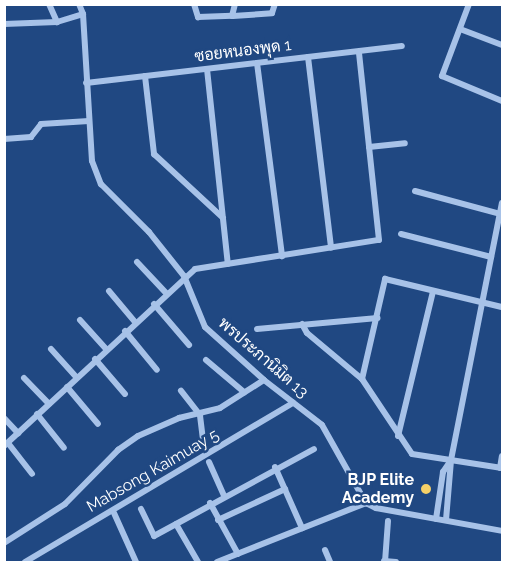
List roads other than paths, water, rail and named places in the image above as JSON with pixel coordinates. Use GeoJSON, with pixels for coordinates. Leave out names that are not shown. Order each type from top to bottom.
{"type":"FeatureCollection","features":[{"type":"Feature","properties":{"kind":"street"},"geometry":{"type":"LineString","coordinates":[[49,4],[57,22]]}},
{"type":"Feature","properties":{"kind":"street","name":"พรประภานิมิต 13"},"geometry":{"type":"LineString","coordinates":[[79,4],[83,14],[92,161],[101,184],[149,231],[184,276],[205,327],[264,380],[322,425],[366,502]]}},
{"type":"Feature","properties":{"kind":"street"},"geometry":{"type":"LineString","coordinates":[[194,4],[196,17],[272,13],[275,4]]}},
{"type":"Feature","properties":{"kind":"street"},"geometry":{"type":"LineString","coordinates":[[233,16],[235,4]]}},
{"type":"Feature","properties":{"kind":"street"},"geometry":{"type":"LineString","coordinates":[[469,4],[442,76],[502,101]]}},
{"type":"Feature","properties":{"kind":"street"},"geometry":{"type":"LineString","coordinates":[[4,24],[57,22],[83,14]]}},
{"type":"Feature","properties":{"kind":"street"},"geometry":{"type":"LineString","coordinates":[[460,29],[502,45]]}},
{"type":"Feature","properties":{"kind":"street","name":"ซอยหนองพุด 1"},"geometry":{"type":"LineString","coordinates":[[86,83],[402,46]]}},
{"type":"Feature","properties":{"kind":"street"},"geometry":{"type":"LineString","coordinates":[[32,474],[6,444],[184,276],[195,269],[380,240],[359,52]]}},
{"type":"Feature","properties":{"kind":"street"},"geometry":{"type":"LineString","coordinates":[[308,57],[331,248]]}},
{"type":"Feature","properties":{"kind":"street"},"geometry":{"type":"LineString","coordinates":[[257,63],[282,256]]}},
{"type":"Feature","properties":{"kind":"street"},"geometry":{"type":"LineString","coordinates":[[207,69],[228,264]]}},
{"type":"Feature","properties":{"kind":"street"},"geometry":{"type":"LineString","coordinates":[[145,76],[154,154],[223,218]]}},
{"type":"Feature","properties":{"kind":"street"},"geometry":{"type":"LineString","coordinates":[[4,139],[31,137],[41,124],[89,121]]}},
{"type":"Feature","properties":{"kind":"street"},"geometry":{"type":"LineString","coordinates":[[369,147],[405,143]]}},
{"type":"Feature","properties":{"kind":"street"},"geometry":{"type":"LineString","coordinates":[[415,191],[500,214]]}},
{"type":"Feature","properties":{"kind":"street"},"geometry":{"type":"LineString","coordinates":[[446,520],[451,460],[502,203]]}},
{"type":"Feature","properties":{"kind":"street"},"geometry":{"type":"LineString","coordinates":[[401,234],[491,257]]}},
{"type":"Feature","properties":{"kind":"street"},"geometry":{"type":"LineString","coordinates":[[137,262],[166,293]]}},
{"type":"Feature","properties":{"kind":"street"},"geometry":{"type":"LineString","coordinates":[[362,379],[385,279],[502,307]]}},
{"type":"Feature","properties":{"kind":"street"},"geometry":{"type":"LineString","coordinates":[[109,291],[135,322]]}},
{"type":"Feature","properties":{"kind":"street"},"geometry":{"type":"LineString","coordinates":[[399,436],[433,291]]}},
{"type":"Feature","properties":{"kind":"street"},"geometry":{"type":"LineString","coordinates":[[154,304],[189,345]]}},
{"type":"Feature","properties":{"kind":"street"},"geometry":{"type":"LineString","coordinates":[[257,329],[377,318]]}},
{"type":"Feature","properties":{"kind":"street"},"geometry":{"type":"LineString","coordinates":[[80,320],[106,349]]}},
{"type":"Feature","properties":{"kind":"street"},"geometry":{"type":"LineString","coordinates":[[302,324],[306,333],[362,379],[412,454],[501,468],[502,456]]}},
{"type":"Feature","properties":{"kind":"street"},"geometry":{"type":"LineString","coordinates":[[125,332],[157,370]]}},
{"type":"Feature","properties":{"kind":"street"},"geometry":{"type":"LineString","coordinates":[[51,349],[76,377]]}},
{"type":"Feature","properties":{"kind":"street"},"geometry":{"type":"LineString","coordinates":[[95,359],[125,394]]}},
{"type":"Feature","properties":{"kind":"street"},"geometry":{"type":"LineString","coordinates":[[206,360],[244,392]]}},
{"type":"Feature","properties":{"kind":"street"},"geometry":{"type":"LineString","coordinates":[[24,378],[49,404]]}},
{"type":"Feature","properties":{"kind":"street"},"geometry":{"type":"LineString","coordinates":[[4,543],[65,504],[118,450],[138,436],[179,418],[200,415],[264,380]]}},
{"type":"Feature","properties":{"kind":"street"},"geometry":{"type":"LineString","coordinates":[[67,387],[98,424]]}},
{"type":"Feature","properties":{"kind":"street"},"geometry":{"type":"LineString","coordinates":[[157,468],[203,440],[200,415],[181,391]]}},
{"type":"Feature","properties":{"kind":"street","name":"Mabsong Kaimuay 5"},"geometry":{"type":"LineString","coordinates":[[25,562],[294,403]]}},
{"type":"Feature","properties":{"kind":"street"},"geometry":{"type":"LineString","coordinates":[[37,414],[64,448]]}},
{"type":"Feature","properties":{"kind":"street"},"geometry":{"type":"LineString","coordinates":[[4,418],[18,433]]}},
{"type":"Feature","properties":{"kind":"street"},"geometry":{"type":"LineString","coordinates":[[141,509],[154,536],[275,467],[314,449]]}},
{"type":"Feature","properties":{"kind":"street"},"geometry":{"type":"LineString","coordinates":[[436,519],[443,472],[451,460]]}},
{"type":"Feature","properties":{"kind":"street"},"geometry":{"type":"LineString","coordinates":[[209,462],[224,495]]}},
{"type":"Feature","properties":{"kind":"street"},"geometry":{"type":"LineString","coordinates":[[275,467],[302,528]]}},
{"type":"Feature","properties":{"kind":"street"},"geometry":{"type":"LineString","coordinates":[[218,520],[285,489]]}},
{"type":"Feature","properties":{"kind":"street"},"geometry":{"type":"LineString","coordinates":[[217,562],[366,502],[436,519],[502,531]]}},
{"type":"Feature","properties":{"kind":"street"},"geometry":{"type":"LineString","coordinates":[[210,503],[238,554]]}},
{"type":"Feature","properties":{"kind":"street"},"geometry":{"type":"LineString","coordinates":[[114,513],[136,562]]}},
{"type":"Feature","properties":{"kind":"street"},"geometry":{"type":"LineString","coordinates":[[388,521],[384,562],[396,562]]}},
{"type":"Feature","properties":{"kind":"street"},"geometry":{"type":"LineString","coordinates":[[176,524],[198,562]]}},
{"type":"Feature","properties":{"kind":"street"},"geometry":{"type":"LineString","coordinates":[[325,550],[330,562]]}},
{"type":"Feature","properties":{"kind":"place","name":"BJP Elite Academy"},"geometry":{"type":"Point","coordinates":[426,489]}}]}
